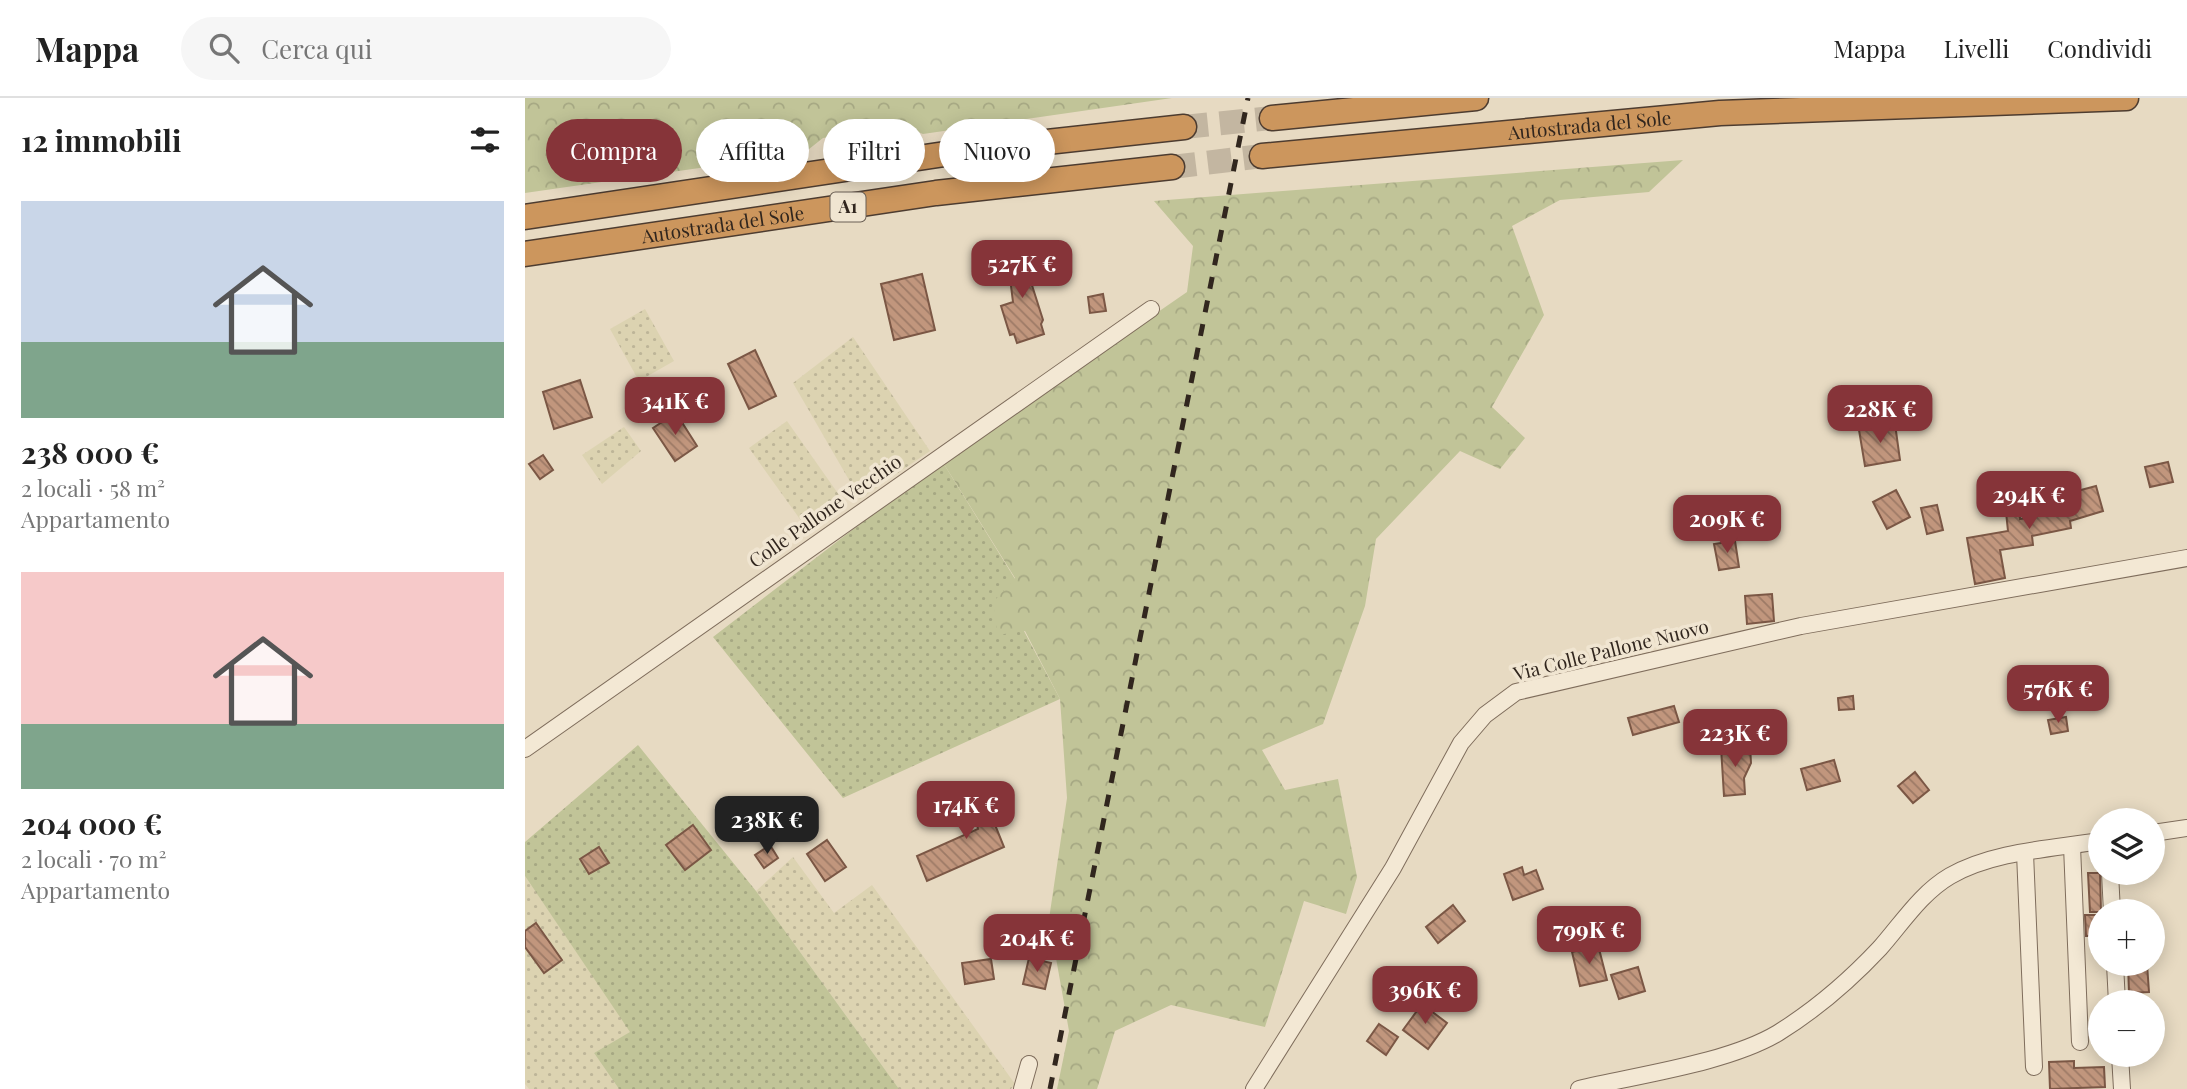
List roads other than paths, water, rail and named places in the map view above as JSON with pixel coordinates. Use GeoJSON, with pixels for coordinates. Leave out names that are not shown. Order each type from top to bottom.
{"type":"FeatureCollection","features":[{"type":"Feature","properties":{"kind":"highway"},"geometry":{"type":"LineString","coordinates":[[1272,118],[1476,98]]}},
{"type":"Feature","properties":{"kind":"highway","name":"Autostrada del Sole"},"geometry":{"type":"LineString","coordinates":[[1262,156],[1720,113],[2126,98]]}},
{"type":"Feature","properties":{"kind":"highway","name":"Autostrada del Sole"},"geometry":{"type":"LineString","coordinates":[[525,217],[965,151],[1184,127]]}},
{"type":"Feature","properties":{"kind":"highway","name":"Autostrada del Sole"},"geometry":{"type":"LineString","coordinates":[[525,254],[936,194],[1172,167]]}},
{"type":"Feature","properties":{"kind":"street","name":"Colle Pallone Vecchio"},"geometry":{"type":"LineString","coordinates":[[525,749],[1151,309]]}},
{"type":"Feature","properties":{"kind":"street","name":"Via Colle Pallone Nuovo"},"geometry":{"type":"LineString","coordinates":[[1254,1089],[1394,868],[1461,743],[1485,715],[1516,692],[1801,626],[2187,558]]}},
{"type":"Feature","properties":{"kind":"street"},"geometry":{"type":"LineString","coordinates":[[2165,831],[2187,828]]}},
{"type":"Feature","properties":{"kind":"street"},"geometry":{"type":"LineString","coordinates":[[1579,1089],[1738,1052],[1766,1040],[1833,992],[1871,958],[1939,884],[1975,865],[2025,853],[2088,843]]}},
{"type":"Feature","properties":{"kind":"street"},"geometry":{"type":"LineString","coordinates":[[2072,846],[2080,1042]]}},
{"type":"Feature","properties":{"kind":"street"},"geometry":{"type":"LineString","coordinates":[[2025,853],[2034,1067]]}},
{"type":"Feature","properties":{"kind":"street"},"geometry":{"type":"LineString","coordinates":[[1022,1089],[1029,1065]]}},
{"type":"Feature","properties":{"kind":"street"},"geometry":{"type":"LineString","coordinates":[[2121,1067],[2122,1089]]}},
{"type":"Feature","properties":{"kind":"tunnel"},"geometry":{"type":"LineString","coordinates":[[1184,127],[1272,118]]}},
{"type":"Feature","properties":{"kind":"tunnel"},"geometry":{"type":"LineString","coordinates":[[1172,167],[1262,156]]}},
{"type":"Feature","properties":{"kind":"railway"},"geometry":{"type":"LineString","coordinates":[[1050,1089],[1248,98]]}}]}
